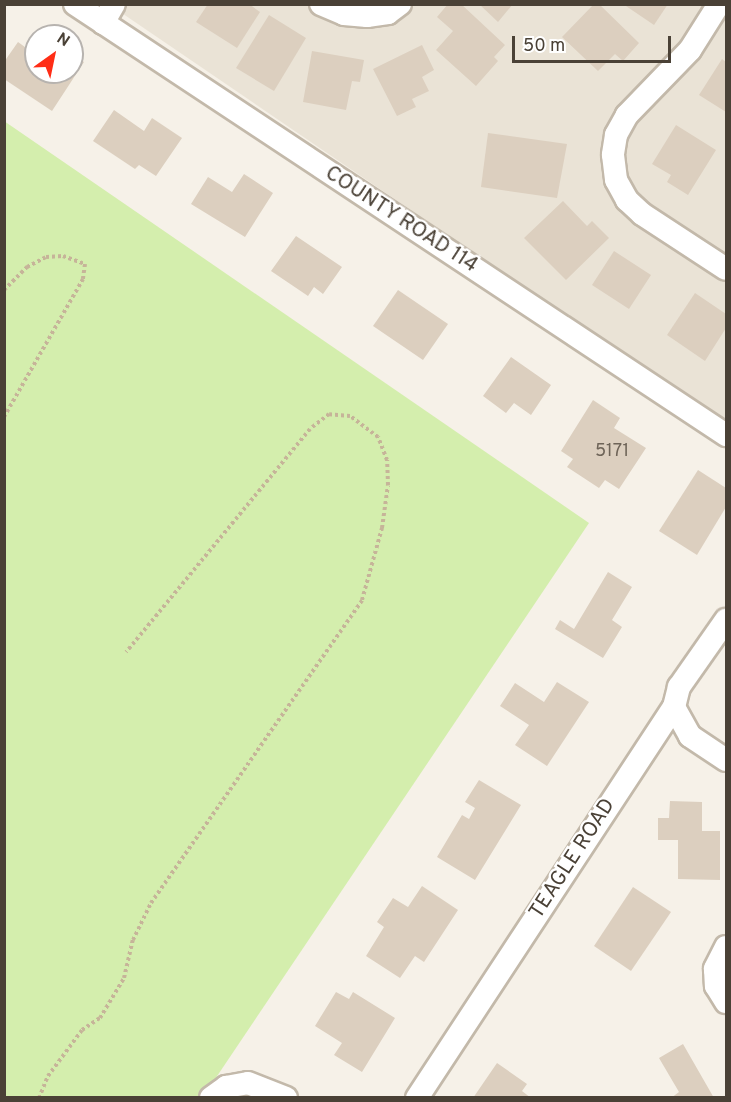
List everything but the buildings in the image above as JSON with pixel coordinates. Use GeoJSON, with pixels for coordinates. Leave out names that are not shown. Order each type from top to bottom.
{"type":"FeatureCollection","features":[{"type":"Feature","properties":{"kind":"street","name":"COUNTY ROAD 114"},"geometry":{"type":"LineString","coordinates":[[75,4],[109,14],[726,435]]}},
{"type":"Feature","properties":{"kind":"street"},"geometry":{"type":"LineString","coordinates":[[321,4],[344,14],[367,16],[388,13],[400,4]]}},
{"type":"Feature","properties":{"kind":"street"},"geometry":{"type":"LineString","coordinates":[[719,4],[690,50],[627,115],[616,135],[613,155],[616,180],[627,200],[642,214],[726,269]]}},
{"type":"Feature","properties":{"kind":"street","name":"TEAGLE ROAD"},"geometry":{"type":"LineString","coordinates":[[417,1098],[674,707],[679,687],[726,620]]}},
{"type":"Feature","properties":{"kind":"street"},"geometry":{"type":"LineString","coordinates":[[674,707],[690,736],[726,760]]}},
{"type":"Feature","properties":{"kind":"street"},"geometry":{"type":"LineString","coordinates":[[726,947],[715,969],[716,986],[726,1002]]}},
{"type":"Feature","properties":{"kind":"street"},"geometry":{"type":"LineString","coordinates":[[211,1098],[226,1087],[248,1083],[286,1098]]}},
{"type":"Feature","properties":{"kind":"path"},"geometry":{"type":"LineString","coordinates":[[4,290],[27,267],[46,257],[63,256],[85,264],[83,279],[4,417]]}},
{"type":"Feature","properties":{"kind":"path"},"geometry":{"type":"LineString","coordinates":[[39,1098],[48,1076],[82,1030],[100,1018],[124,978],[133,940],[151,903],[362,600],[382,528],[388,485],[387,460],[378,437],[350,416],[329,414],[310,429],[126,652]]}},
{"type":"Feature","properties":{"kind":"shaded area"},"geometry":{"type":"Polygon","coordinates":[[[110,5],[726,5],[726,425],[110,5]]]}},
{"type":"Feature","properties":{"kind":"green space"},"geometry":{"type":"Polygon","coordinates":[[[4,121],[589,523],[203,1097],[5,1097],[4,121]]]}}]}
